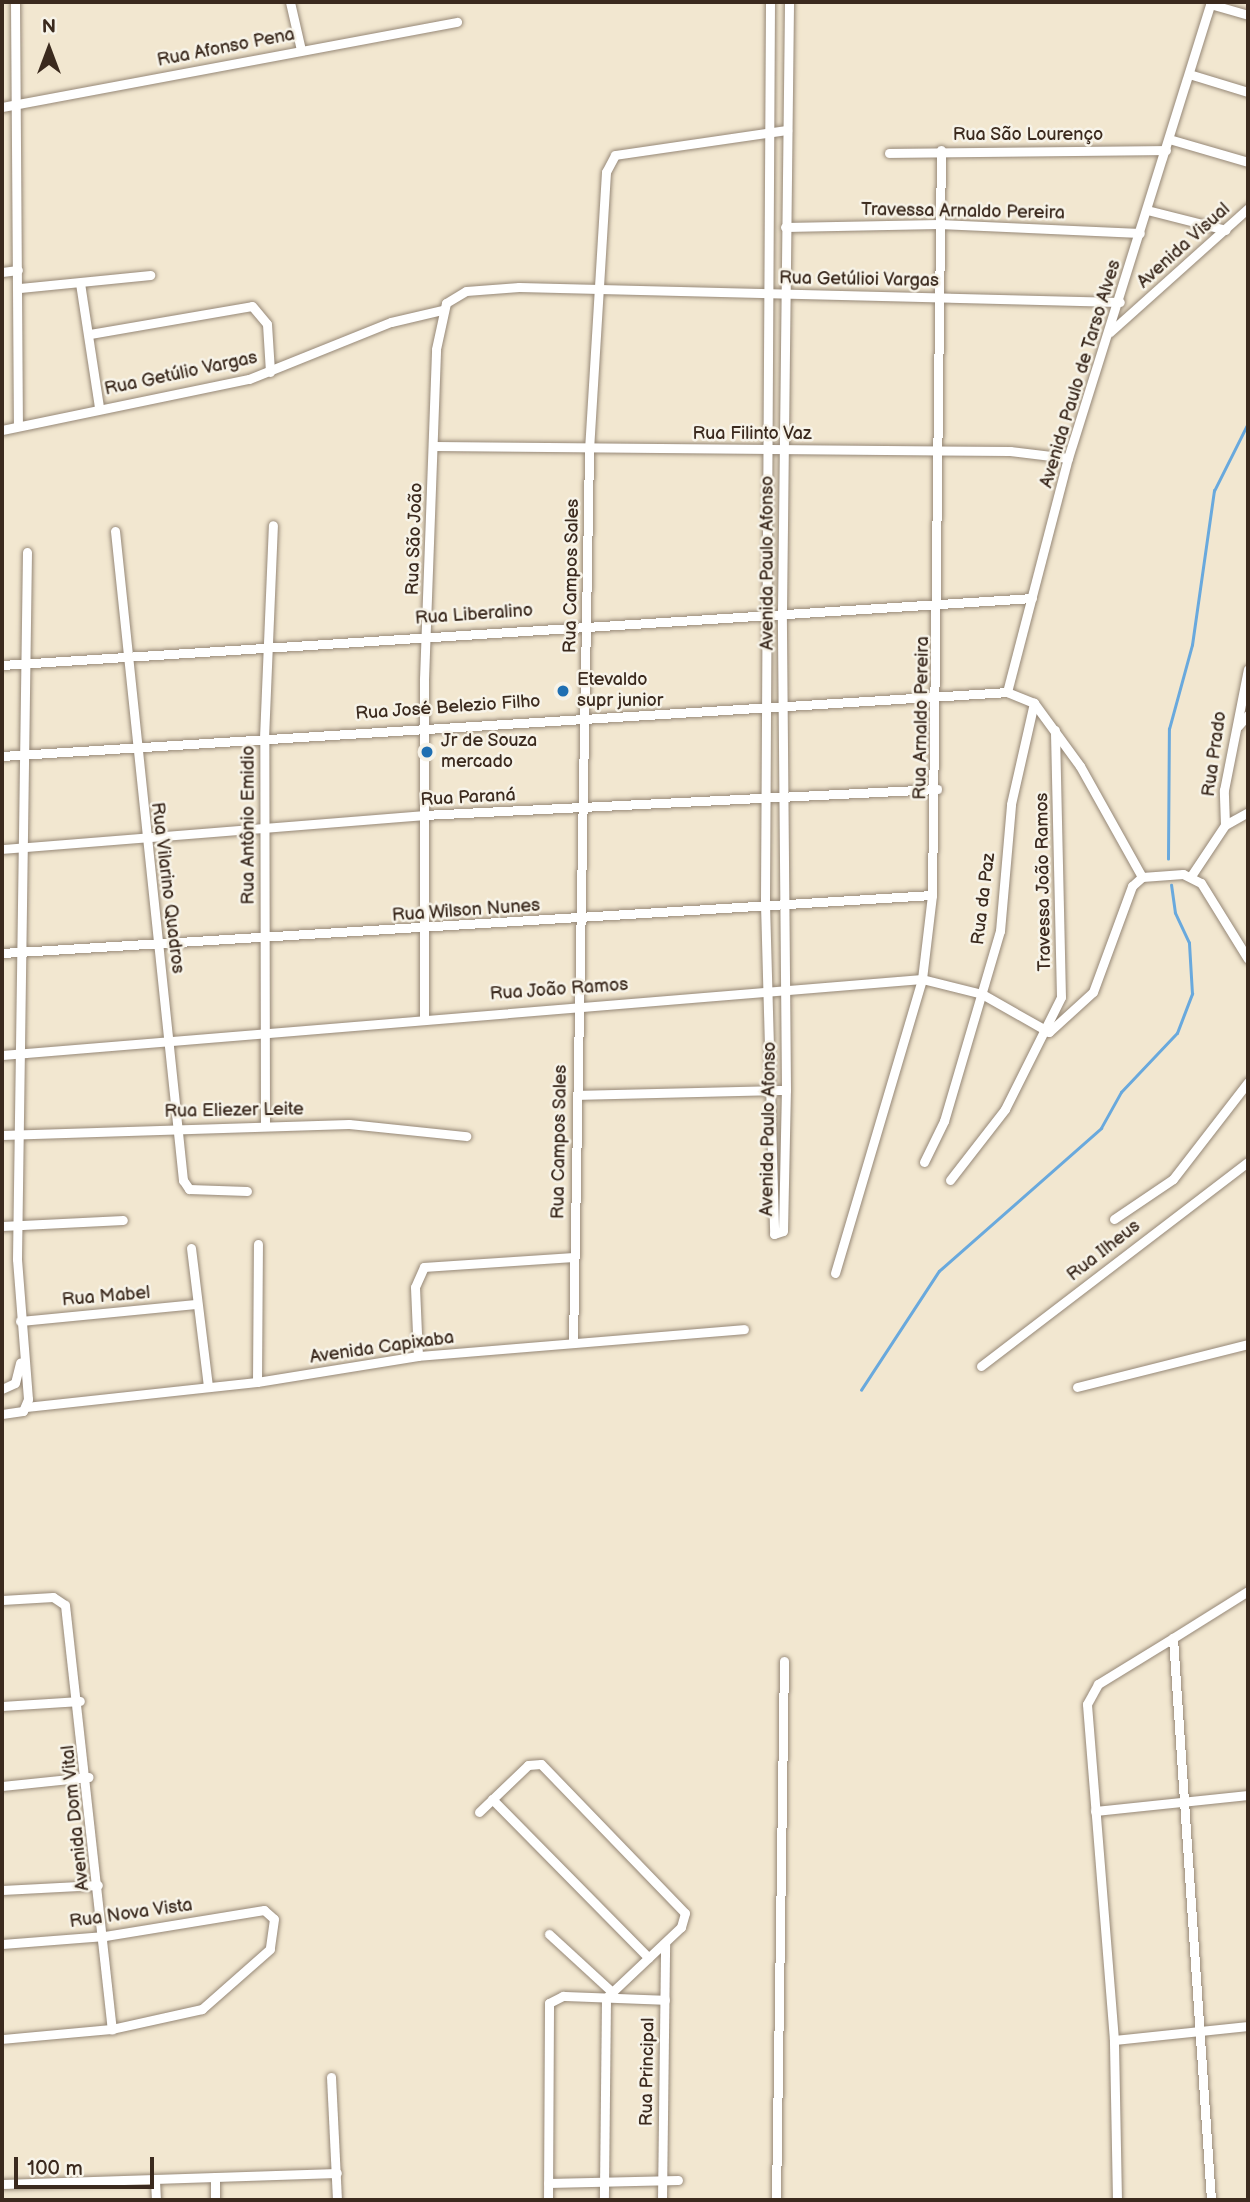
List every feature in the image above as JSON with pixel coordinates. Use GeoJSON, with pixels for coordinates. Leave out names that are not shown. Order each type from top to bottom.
{"type":"FeatureCollection","features":[{"type":"Feature","properties":{"kind":"street"},"geometry":{"type":"LineString","coordinates":[[15,2],[20,288],[18,426]]}},
{"type":"Feature","properties":{"kind":"street"},"geometry":{"type":"LineString","coordinates":[[290,2],[301,50]]}},
{"type":"Feature","properties":{"kind":"street","name":"Avenida Paulo Afonso"},"geometry":{"type":"LineString","coordinates":[[770,2],[763,449],[765,992],[772,1230],[781,1234],[786,1090],[783,796],[785,702],[782,612],[789,2]]}},
{"type":"Feature","properties":{"kind":"street"},"geometry":{"type":"LineString","coordinates":[[1211,3],[1248,15]]}},
{"type":"Feature","properties":{"kind":"street","name":"Avenida Paulo de Tarso Alves"},"geometry":{"type":"LineString","coordinates":[[1007,692],[1069,458],[1120,302],[1211,3]]}},
{"type":"Feature","properties":{"kind":"street","name":"Rua Afonso Pena"},"geometry":{"type":"LineString","coordinates":[[2,107],[457,22]]}},
{"type":"Feature","properties":{"kind":"street"},"geometry":{"type":"LineString","coordinates":[[1189,74],[1248,92]]}},
{"type":"Feature","properties":{"kind":"street","name":"Rua Campos Sales"},"geometry":{"type":"LineString","coordinates":[[573,1343],[589,450],[597,289],[609,160],[768,131],[788,130]]}},
{"type":"Feature","properties":{"kind":"street"},"geometry":{"type":"LineString","coordinates":[[1169,139],[1248,162]]}},
{"type":"Feature","properties":{"kind":"street","name":"Rua São Lourenço"},"geometry":{"type":"LineString","coordinates":[[889,153],[941,150],[1166,150]]}},
{"type":"Feature","properties":{"kind":"street","name":"Rua Arnaldo Pereira"},"geometry":{"type":"LineString","coordinates":[[835,1273],[922,979],[932,895],[940,604],[937,451],[941,150]]}},
{"type":"Feature","properties":{"kind":"street","name":"Avenida Visual"},"geometry":{"type":"LineString","coordinates":[[1109,333],[1248,208]]}},
{"type":"Feature","properties":{"kind":"street"},"geometry":{"type":"LineString","coordinates":[[1147,209],[1226,230]]}},
{"type":"Feature","properties":{"kind":"street","name":"Travessa Arnaldo Pereira"},"geometry":{"type":"LineString","coordinates":[[785,227],[939,224],[1140,233]]}},
{"type":"Feature","properties":{"kind":"street"},"geometry":{"type":"LineString","coordinates":[[2,272],[18,270]]}},
{"type":"Feature","properties":{"kind":"street"},"geometry":{"type":"LineString","coordinates":[[20,288],[150,275]]}},
{"type":"Feature","properties":{"kind":"street"},"geometry":{"type":"LineString","coordinates":[[80,283],[90,334],[99,407]]}},
{"type":"Feature","properties":{"kind":"street"},"geometry":{"type":"LineString","coordinates":[[442,310],[454,296],[486,288],[597,289]]}},
{"type":"Feature","properties":{"kind":"street","name":"Rua Getúlioi Vargas"},"geometry":{"type":"LineString","coordinates":[[597,289],[1120,302]]}},
{"type":"Feature","properties":{"kind":"street"},"geometry":{"type":"LineString","coordinates":[[90,334],[252,306],[267,324],[270,372]]}},
{"type":"Feature","properties":{"kind":"street","name":"Rua Getúlio Vargas"},"geometry":{"type":"LineString","coordinates":[[2,430],[270,372],[391,322],[442,310]]}},
{"type":"Feature","properties":{"kind":"street","name":"Rua São João"},"geometry":{"type":"LineString","coordinates":[[424,1016],[423,725],[442,310]]}},
{"type":"Feature","properties":{"kind":"street","name":"Rua Filinto Vaz"},"geometry":{"type":"LineString","coordinates":[[434,446],[589,450],[937,451],[1069,458]]}},
{"type":"Feature","properties":{"kind":"street","name":"Rua Antônio Emidio"},"geometry":{"type":"LineString","coordinates":[[265,1126],[267,831],[264,738],[270,649],[273,524]]}},
{"type":"Feature","properties":{"kind":"street","name":"Rua Vilarino Quadros"},"geometry":{"type":"LineString","coordinates":[[115,531],[133,748],[179,1128],[189,1189],[247,1191]]}},
{"type":"Feature","properties":{"kind":"street"},"geometry":{"type":"LineString","coordinates":[[2,1414],[26,1407],[21,1354],[17,1226],[21,1055],[19,754],[27,552]]}},
{"type":"Feature","properties":{"kind":"street","name":"Rua Liberalino"},"geometry":{"type":"LineString","coordinates":[[2,665],[125,660],[426,634],[1032,598]]}},
{"type":"Feature","properties":{"kind":"street","name":"Rua Prado"},"geometry":{"type":"LineString","coordinates":[[1224,825],[1224,790],[1248,669]]}},
{"type":"Feature","properties":{"kind":"street"},"geometry":{"type":"LineString","coordinates":[[938,692],[1007,692],[1034,703],[1055,730],[1142,877]]}},
{"type":"Feature","properties":{"kind":"street","name":"Rua José Belezio Filho"},"geometry":{"type":"LineString","coordinates":[[2,756],[423,725],[938,692]]}},
{"type":"Feature","properties":{"kind":"street","name":"Rua da Paz"},"geometry":{"type":"LineString","coordinates":[[924,1162],[944,1121],[1000,931],[1011,804],[1034,703]]}},
{"type":"Feature","properties":{"kind":"street"},"geometry":{"type":"LineString","coordinates":[[1238,726],[1248,715]]}},
{"type":"Feature","properties":{"kind":"street","name":"Travessa João Ramos"},"geometry":{"type":"LineString","coordinates":[[1049,1032],[1061,997],[1055,730]]}},
{"type":"Feature","properties":{"kind":"street","name":"Rua Paraná"},"geometry":{"type":"LineString","coordinates":[[2,849],[267,831],[424,815],[937,789]]}},
{"type":"Feature","properties":{"kind":"street"},"geometry":{"type":"LineString","coordinates":[[1191,876],[1224,825],[1248,812]]}},
{"type":"Feature","properties":{"kind":"street"},"geometry":{"type":"LineString","coordinates":[[950,1180],[1005,1110],[1049,1032],[1093,992],[1132,886],[1142,877],[1191,876]]}},
{"type":"Feature","properties":{"kind":"street"},"geometry":{"type":"LineString","coordinates":[[1191,876],[1248,959]]}},
{"type":"Feature","properties":{"kind":"street","name":"Rua Wilson Nunes"},"geometry":{"type":"LineString","coordinates":[[2,953],[265,940],[786,902],[932,895]]}},
{"type":"Feature","properties":{"kind":"street","name":"Rua João Ramos"},"geometry":{"type":"LineString","coordinates":[[2,1055],[264,1034],[424,1016],[578,1003],[786,991],[922,979],[982,994],[1049,1032]]}},
{"type":"Feature","properties":{"kind":"street"},"geometry":{"type":"LineString","coordinates":[[1114,1219],[1173,1179],[1248,1082]]}},
{"type":"Feature","properties":{"kind":"street"},"geometry":{"type":"LineString","coordinates":[[578,1095],[786,1090]]}},
{"type":"Feature","properties":{"kind":"street","name":"Rua Eliezer Leite"},"geometry":{"type":"LineString","coordinates":[[2,1135],[349,1124],[466,1136]]}},
{"type":"Feature","properties":{"kind":"street","name":"Rua Ilheus"},"geometry":{"type":"LineString","coordinates":[[981,1366],[1248,1162]]}},
{"type":"Feature","properties":{"kind":"street"},"geometry":{"type":"LineString","coordinates":[[2,1226],[123,1220]]}},
{"type":"Feature","properties":{"kind":"street"},"geometry":{"type":"LineString","coordinates":[[257,1382],[258,1244]]}},
{"type":"Feature","properties":{"kind":"street"},"geometry":{"type":"LineString","coordinates":[[191,1248],[208,1385]]}},
{"type":"Feature","properties":{"kind":"street"},"geometry":{"type":"LineString","coordinates":[[418,1356],[415,1287],[424,1266],[573,1257]]}},
{"type":"Feature","properties":{"kind":"street","name":"Rua Mabel"},"geometry":{"type":"LineString","coordinates":[[20,1321],[196,1304]]}},
{"type":"Feature","properties":{"kind":"street","name":"Avenida Capixaba"},"geometry":{"type":"LineString","coordinates":[[26,1407],[208,1385],[257,1382],[418,1356],[744,1329]]}},
{"type":"Feature","properties":{"kind":"street"},"geometry":{"type":"LineString","coordinates":[[1077,1387],[1248,1344]]}},
{"type":"Feature","properties":{"kind":"street"},"geometry":{"type":"LineString","coordinates":[[2,1389],[15,1383],[21,1354]]}},
{"type":"Feature","properties":{"kind":"street"},"geometry":{"type":"LineString","coordinates":[[1117,2200],[1114,2040],[1088,1692],[1248,1591]]}},
{"type":"Feature","properties":{"kind":"street","name":"Avenida Dom Vital"},"geometry":{"type":"LineString","coordinates":[[2,1600],[53,1597],[65,1605],[89,1777],[112,2029]]}},
{"type":"Feature","properties":{"kind":"street"},"geometry":{"type":"LineString","coordinates":[[1173,1638],[1202,2033],[1211,2200]]}},
{"type":"Feature","properties":{"kind":"street"},"geometry":{"type":"LineString","coordinates":[[776,2200],[784,1661]]}},
{"type":"Feature","properties":{"kind":"street"},"geometry":{"type":"LineString","coordinates":[[2,1706],[80,1701]]}},
{"type":"Feature","properties":{"kind":"street"},"geometry":{"type":"LineString","coordinates":[[479,1812],[528,1765],[547,1769],[683,1907],[685,1920],[666,1944],[609,1995]]}},
{"type":"Feature","properties":{"kind":"street"},"geometry":{"type":"LineString","coordinates":[[2,1786],[89,1777]]}},
{"type":"Feature","properties":{"kind":"street"},"geometry":{"type":"LineString","coordinates":[[1095,1811],[1185,1804],[1248,1795]]}},
{"type":"Feature","properties":{"kind":"street"},"geometry":{"type":"LineString","coordinates":[[492,1799],[649,1958]]}},
{"type":"Feature","properties":{"kind":"street"},"geometry":{"type":"LineString","coordinates":[[2,1890],[99,1885]]}},
{"type":"Feature","properties":{"kind":"street","name":"Rua Nova Vista"},"geometry":{"type":"LineString","coordinates":[[2,1944],[105,1936],[264,1910],[274,1919],[270,1949],[217,2001],[112,2029]]}},
{"type":"Feature","properties":{"kind":"street"},"geometry":{"type":"LineString","coordinates":[[550,1934],[609,1995],[604,2200]]}},
{"type":"Feature","properties":{"kind":"street","name":"Rua Principal"},"geometry":{"type":"LineString","coordinates":[[662,2200],[666,1944]]}},
{"type":"Feature","properties":{"kind":"street"},"geometry":{"type":"LineString","coordinates":[[548,2200],[547,2009],[558,1997],[609,1995],[665,2000]]}},
{"type":"Feature","properties":{"kind":"street"},"geometry":{"type":"LineString","coordinates":[[1114,2040],[1202,2033],[1248,2026]]}},
{"type":"Feature","properties":{"kind":"street"},"geometry":{"type":"LineString","coordinates":[[2,2039],[112,2029]]}},
{"type":"Feature","properties":{"kind":"street"},"geometry":{"type":"LineString","coordinates":[[331,2077],[337,2200]]}},
{"type":"Feature","properties":{"kind":"street"},"geometry":{"type":"LineString","coordinates":[[2,2184],[337,2173]]}},
{"type":"Feature","properties":{"kind":"street"},"geometry":{"type":"LineString","coordinates":[[215,2176],[215,2200]]}},
{"type":"Feature","properties":{"kind":"street"},"geometry":{"type":"LineString","coordinates":[[548,2183],[678,2180]]}},
{"type":"Feature","properties":{"kind":"street"},"geometry":{"type":"LineString","coordinates":[[155,2181],[156,2200]]}},
{"type":"Feature","properties":{"kind":"waterway"},"geometry":{"type":"LineString","coordinates":[[1168,859],[1169,729],[1192,645],[1214,491],[1248,423]]}},
{"type":"Feature","properties":{"kind":"waterway"},"geometry":{"type":"LineString","coordinates":[[861,1390],[939,1271],[1101,1128],[1121,1092],[1177,1033],[1192,994],[1189,943],[1175,913],[1171,885]]}},
{"type":"Feature","properties":{"kind":"place","name":"Etevaldo supr junior"},"geometry":{"type":"Point","coordinates":[563,691]}},
{"type":"Feature","properties":{"kind":"place","name":"Jr de Souza mercado"},"geometry":{"type":"Point","coordinates":[427,752]}}]}
